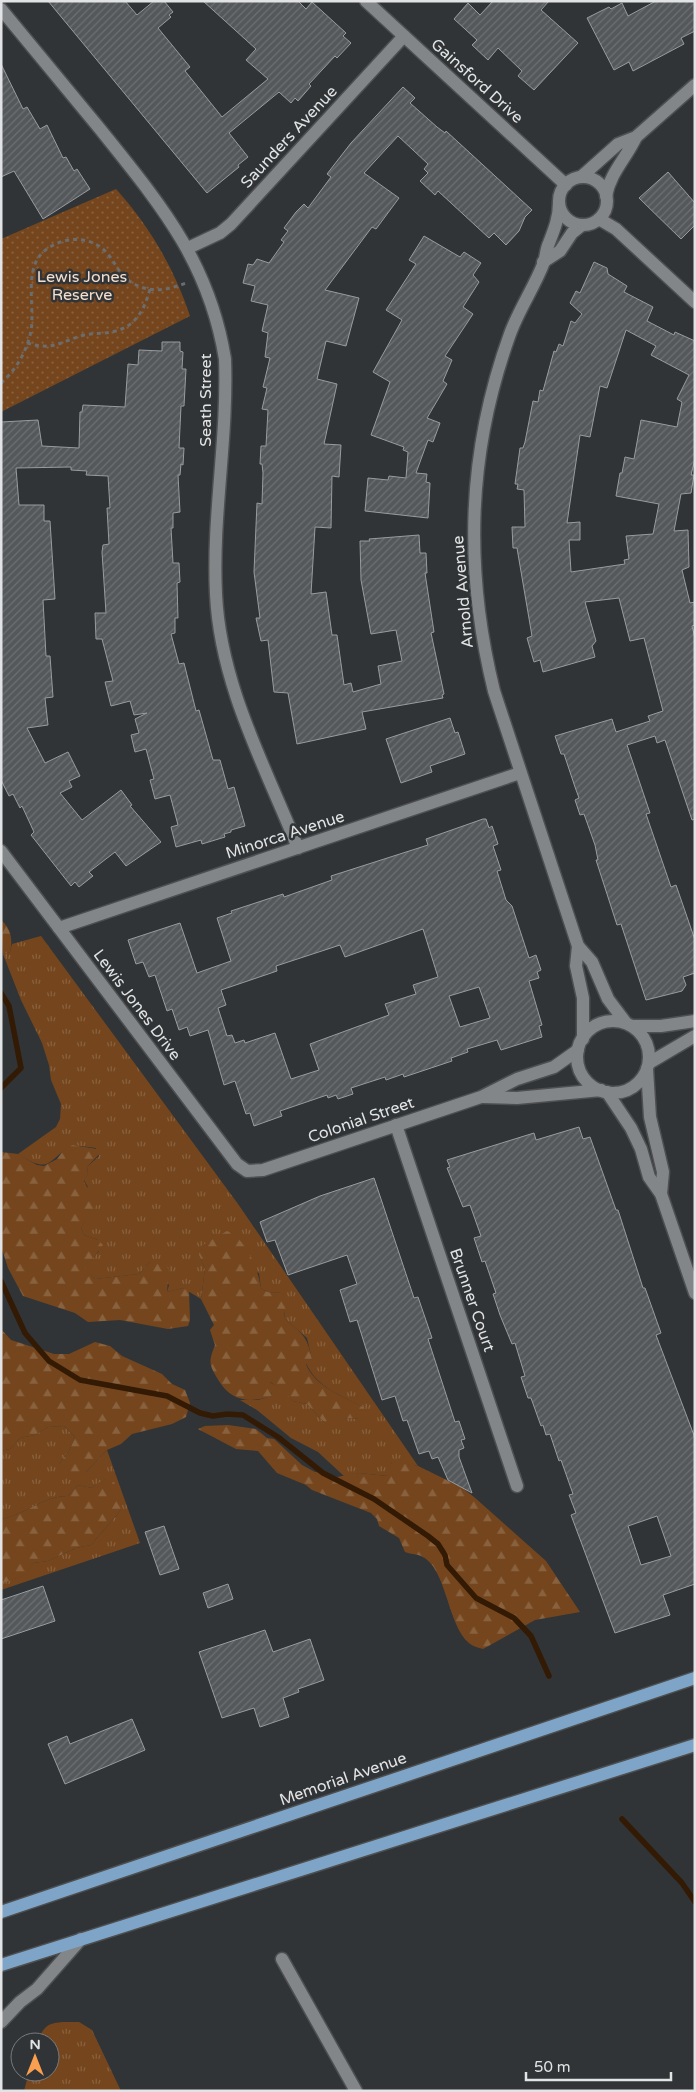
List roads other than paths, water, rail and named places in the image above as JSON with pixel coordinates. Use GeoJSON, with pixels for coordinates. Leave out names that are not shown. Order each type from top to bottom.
{"type":"FeatureCollection","features":[{"type":"Feature","properties":{"kind":"main road","name":"Memorial Avenue"},"geometry":{"type":"LineString","coordinates":[[1,1912],[695,1678]]}},
{"type":"Feature","properties":{"kind":"main road"},"geometry":{"type":"LineString","coordinates":[[1,1965],[695,1745]]}},
{"type":"Feature","properties":{"kind":"street","name":"Gainsford Drive"},"geometry":{"type":"LineString","coordinates":[[366,1],[566,185]]}},
{"type":"Feature","properties":{"kind":"street","name":"Seath Street"},"geometry":{"type":"LineString","coordinates":[[1,9],[152,194],[188,248],[211,305],[225,360],[216,570],[222,645],[238,702],[298,848]]}},
{"type":"Feature","properties":{"kind":"street","name":"Saunders Avenue"},"geometry":{"type":"LineString","coordinates":[[188,248],[220,233],[231,224],[404,36]]}},
{"type":"Feature","properties":{"kind":"street"},"geometry":{"type":"LineString","coordinates":[[636,137],[629,152],[613,176],[606,196],[605,209],[599,219],[591,224],[582,225],[566,218],[559,204],[562,190],[566,185],[581,178],[618,144],[636,137],[695,85]]}},
{"type":"Feature","properties":{"kind":"street"},"geometry":{"type":"LineString","coordinates":[[581,178],[587,178],[598,183],[606,196]]}},
{"type":"Feature","properties":{"kind":"street","name":"Arnold Avenue"},"geometry":{"type":"LineString","coordinates":[[559,204],[558,220],[543,262],[511,332],[488,406],[475,483],[474,567],[484,650],[494,691],[578,946],[592,962],[608,999],[629,1025]]}},
{"type":"Feature","properties":{"kind":"street"},"geometry":{"type":"LineString","coordinates":[[599,219],[616,230],[695,302]]}},
{"type":"Feature","properties":{"kind":"street","name":"Arnold Avenue"},"geometry":{"type":"LineString","coordinates":[[543,262],[560,251],[572,233],[582,225]]}},
{"type":"Feature","properties":{"kind":"street","name":"Minorca Avenue"},"geometry":{"type":"LineString","coordinates":[[59,928],[520,773]]}},
{"type":"Feature","properties":{"kind":"street","name":"Lewis Jones Drive"},"geometry":{"type":"LineString","coordinates":[[1,851],[237,1164],[252,1172]]}},
{"type":"Feature","properties":{"kind":"street","name":"Arnold Avenue"},"geometry":{"type":"LineString","coordinates":[[578,946],[576,966],[583,998],[580,1044]]}},
{"type":"Feature","properties":{"kind":"street"},"geometry":{"type":"LineString","coordinates":[[695,1021],[661,1026],[629,1025],[614,1021],[601,1023],[591,1029],[580,1044],[578,1062],[582,1074],[590,1084],[604,1091],[619,1092],[631,1088],[640,1080],[648,1066],[695,1036]]}},
{"type":"Feature","properties":{"kind":"street"},"geometry":{"type":"LineString","coordinates":[[629,1025],[645,1039],[649,1051],[650,1117],[662,1172],[662,1194],[695,1293]]}},
{"type":"Feature","properties":{"kind":"street","name":"Colonial Street"},"geometry":{"type":"LineString","coordinates":[[252,1172],[481,1097],[517,1079],[554,1067],[580,1044]]}},
{"type":"Feature","properties":{"kind":"street"},"geometry":{"type":"LineString","coordinates":[[604,1091],[631,1128],[641,1149],[649,1177],[662,1194]]}},
{"type":"Feature","properties":{"kind":"street","name":"Colonial Street"},"geometry":{"type":"LineString","coordinates":[[481,1097],[517,1098],[604,1091]]}},
{"type":"Feature","properties":{"kind":"street","name":"Brunner Court"},"geometry":{"type":"LineString","coordinates":[[396,1125],[517,1486]]}},
{"type":"Feature","properties":{"kind":"street"},"geometry":{"type":"LineString","coordinates":[[1,2022],[20,2002],[37,1989],[81,1939]]}},
{"type":"Feature","properties":{"kind":"street"},"geometry":{"type":"LineString","coordinates":[[282,1959],[356,2091]]}},
{"type":"Feature","properties":{"kind":"waterway"},"geometry":{"type":"LineString","coordinates":[[1,993],[9,1006],[21,1068],[1,1088]]}},
{"type":"Feature","properties":{"kind":"waterway"},"geometry":{"type":"LineString","coordinates":[[1,1281],[25,1333],[49,1361],[80,1380],[167,1396],[200,1413],[213,1416],[227,1414],[243,1415],[278,1437],[323,1473],[374,1499],[428,1536],[438,1544],[445,1555],[447,1565],[476,1598],[514,1618],[531,1636],[549,1676]]}},
{"type":"Feature","properties":{"kind":"waterway"},"geometry":{"type":"LineString","coordinates":[[622,1819],[682,1883],[695,1902]]}},
{"type":"Feature","properties":{"kind":"park label","name":"Lewis Jones Reserve"},"geometry":{"type":"Point","coordinates":[82,286]}}]}
